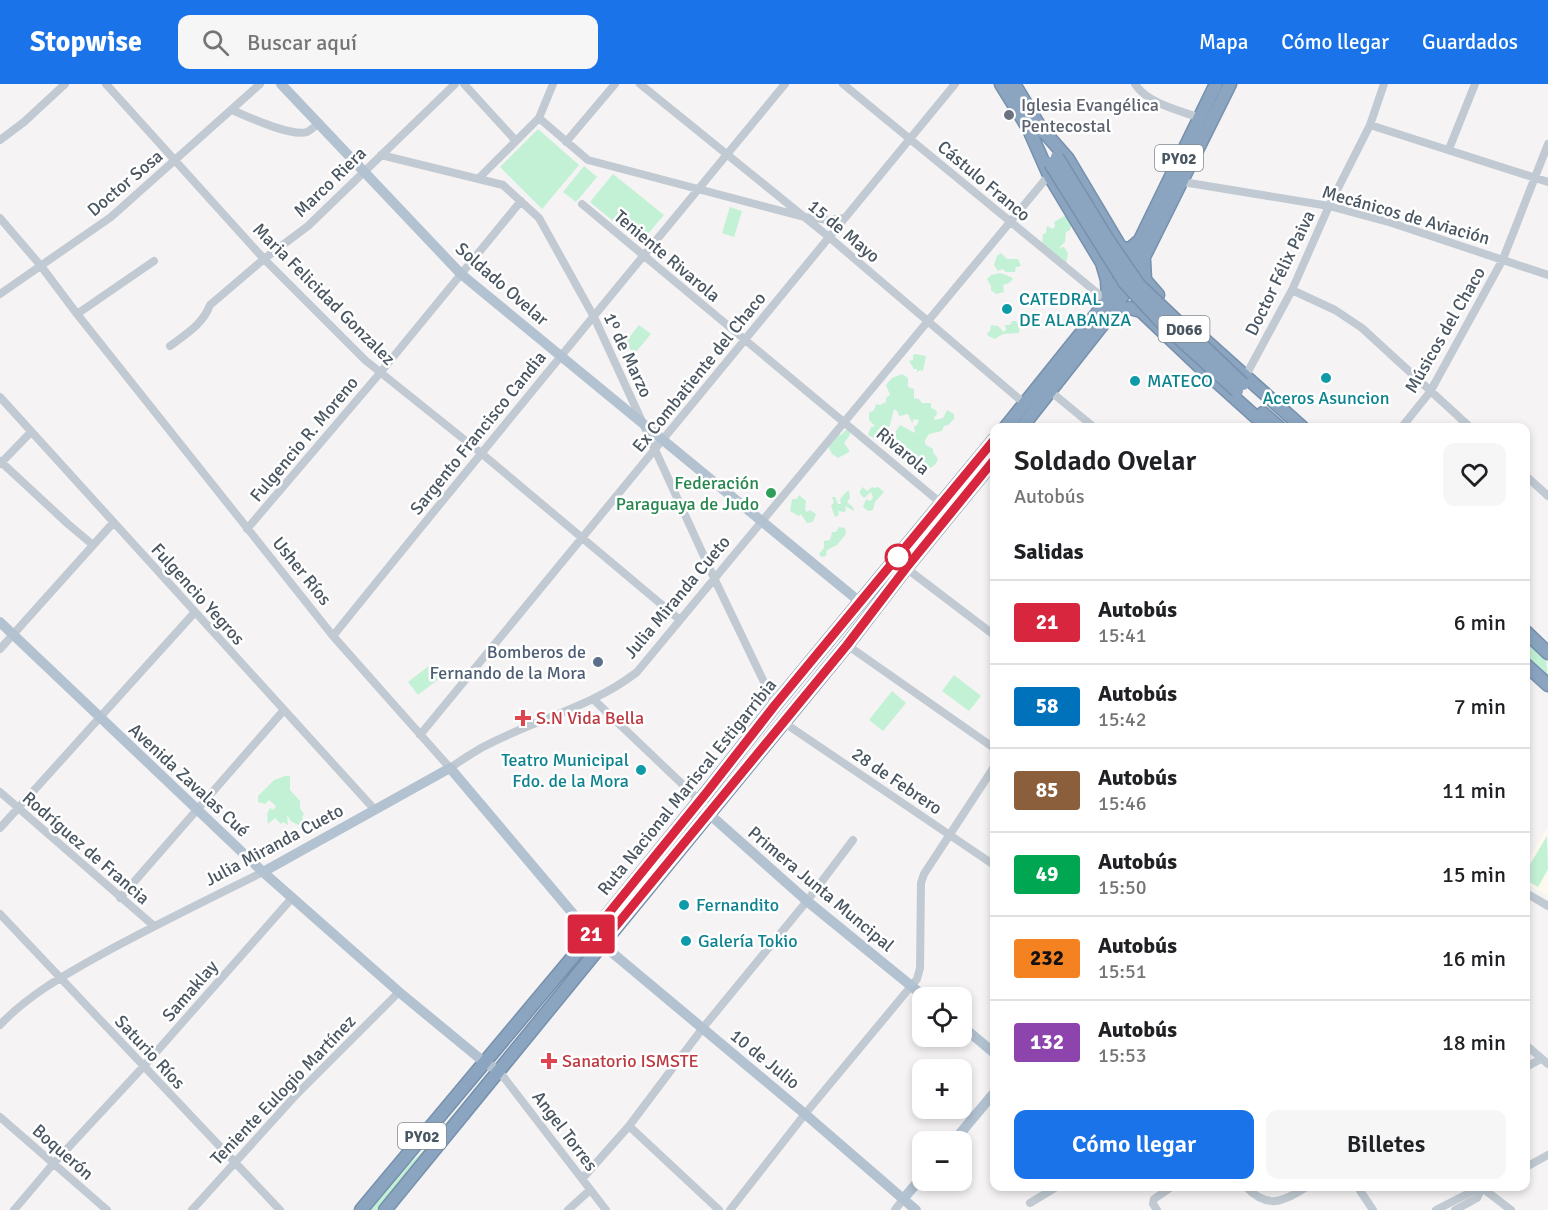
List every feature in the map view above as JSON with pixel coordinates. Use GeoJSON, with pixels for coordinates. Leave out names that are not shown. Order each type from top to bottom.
{"type":"FeatureCollection","features":[{"type":"Feature","properties":{"kind":"highway","name":"D066"},"geometry":{"type":"LineString","coordinates":[[1001,84],[1127,277],[1287,423]]}},
{"type":"Feature","properties":{"kind":"highway","name":"D066"},"geometry":{"type":"LineString","coordinates":[[1014,84],[1040,127],[1052,165]]}},
{"type":"Feature","properties":{"kind":"highway","name":"PY02"},"geometry":{"type":"LineString","coordinates":[[1025,423],[1110,315],[1144,233],[1216,84]]}},
{"type":"Feature","properties":{"kind":"highway","name":"PY02"},"geometry":{"type":"LineString","coordinates":[[1009,423],[1145,256],[1230,84]]}},
{"type":"Feature","properties":{"kind":"highway"},"geometry":{"type":"LineString","coordinates":[[1040,127],[1068,159],[1121,248],[1130,249],[1144,233]]}},
{"type":"Feature","properties":{"kind":"highway"},"geometry":{"type":"LineString","coordinates":[[1052,165],[1102,263],[1107,280],[1108,300]]}},
{"type":"Feature","properties":{"kind":"highway"},"geometry":{"type":"LineString","coordinates":[[1145,256],[1143,273],[1148,286],[1242,384],[1296,423]]}},
{"type":"Feature","properties":{"kind":"highway"},"geometry":{"type":"LineString","coordinates":[[1110,315],[1130,308],[1141,311],[1262,423]]}},
{"type":"Feature","properties":{"kind":"highway","name":"D066"},"geometry":{"type":"LineString","coordinates":[[1242,384],[1276,423]]}},
{"type":"Feature","properties":{"kind":"highway","name":"Ruta Nacional Mariscal Estigarribia"},"geometry":{"type":"LineString","coordinates":[[361,1210],[591,935],[775,705],[990,445]]}},
{"type":"Feature","properties":{"kind":"highway","name":"Ruta Nacional Mariscal Estigarribia"},"geometry":{"type":"LineString","coordinates":[[385,1210],[847,645],[990,465]]}},
{"type":"Feature","properties":{"kind":"highway"},"geometry":{"type":"LineString","coordinates":[[847,619],[860,628]]}},
{"type":"Feature","properties":{"kind":"highway"},"geometry":{"type":"LineString","coordinates":[[1530,636],[1548,653]]}},
{"type":"Feature","properties":{"kind":"highway"},"geometry":{"type":"LineString","coordinates":[[1530,669],[1548,685]]}},
{"type":"Feature","properties":{"kind":"main road","name":"Soldado Ovelar"},"geometry":{"type":"LineString","coordinates":[[281,84],[460,274],[860,603]]}},
{"type":"Feature","properties":{"kind":"main road","name":"Avenida Zavalas Cué"},"geometry":{"type":"LineString","coordinates":[[0,622],[263,872],[399,992],[484,1062],[499,1071]]}},
{"type":"Feature","properties":{"kind":"main road","name":"Julia Miranda Cueto"},"geometry":{"type":"LineString","coordinates":[[263,872],[450,768]]}},
{"type":"Feature","properties":{"kind":"main road","name":"Usher Ríos"},"geometry":{"type":"LineString","coordinates":[[450,768],[591,935]]}},
{"type":"Feature","properties":{"kind":"main road","name":"Primera Junta Muncipal"},"geometry":{"type":"LineString","coordinates":[[700,801],[708,813],[807,901],[912,986]]}},
{"type":"Feature","properties":{"kind":"main road","name":"10 de Julio"},"geometry":{"type":"LineString","coordinates":[[591,935],[916,1210]]}},
{"type":"Feature","properties":{"kind":"main road"},"geometry":{"type":"LineString","coordinates":[[972,1034],[990,1050]]}},
{"type":"Feature","properties":{"kind":"main road"},"geometry":{"type":"LineString","coordinates":[[962,1131],[990,1098]]}},
{"type":"Feature","properties":{"kind":"main road"},"geometry":{"type":"LineString","coordinates":[[904,1198],[912,1189]]}},
{"type":"Feature","properties":{"kind":"street"},"geometry":{"type":"LineString","coordinates":[[0,140],[24,122],[65,84]]}},
{"type":"Feature","properties":{"kind":"street","name":"Maria Felicidad Gonzalez"},"geometry":{"type":"LineString","coordinates":[[106,84],[264,259],[365,360],[481,453],[680,620]]}},
{"type":"Feature","properties":{"kind":"street","name":"Doctor Sosa"},"geometry":{"type":"LineString","coordinates":[[0,294],[111,217],[260,84]]}},
{"type":"Feature","properties":{"kind":"street","name":"Marco Riera"},"geometry":{"type":"LineString","coordinates":[[170,346],[200,323],[208,313],[210,305],[264,259],[308,226],[455,84]]}},
{"type":"Feature","properties":{"kind":"street"},"geometry":{"type":"LineString","coordinates":[[464,84],[516,141]]}},
{"type":"Feature","properties":{"kind":"street"},"geometry":{"type":"LineString","coordinates":[[479,178],[538,118],[553,84]]}},
{"type":"Feature","properties":{"kind":"street"},"geometry":{"type":"LineString","coordinates":[[567,141],[615,84]]}},
{"type":"Feature","properties":{"kind":"street","name":"15 de Mayo"},"geometry":{"type":"LineString","coordinates":[[640,84],[829,237],[1025,404]]}},
{"type":"Feature","properties":{"kind":"street","name":"Sargento Francisco Candia"},"geometry":{"type":"LineString","coordinates":[[333,636],[785,84]]}},
{"type":"Feature","properties":{"kind":"street","name":"Cástulo Franco"},"geometry":{"type":"LineString","coordinates":[[843,84],[1108,300]]}},
{"type":"Feature","properties":{"kind":"street","name":"Ex Combatiente del Chaco"},"geometry":{"type":"LineString","coordinates":[[420,735],[955,84]]}},
{"type":"Feature","properties":{"kind":"street"},"geometry":{"type":"LineString","coordinates":[[1135,84],[1143,94],[1152,99],[1200,118]]}},
{"type":"Feature","properties":{"kind":"street","name":"Doctor Félix Paiva"},"geometry":{"type":"LineString","coordinates":[[1242,384],[1292,290],[1329,206],[1370,124],[1384,84]]}},
{"type":"Feature","properties":{"kind":"street"},"geometry":{"type":"LineString","coordinates":[[1449,149],[1475,84]]}},
{"type":"Feature","properties":{"kind":"street"},"geometry":{"type":"LineString","coordinates":[[232,110],[266,124],[301,132],[310,131],[319,123]]}},
{"type":"Feature","properties":{"kind":"street"},"geometry":{"type":"LineString","coordinates":[[538,118],[588,160],[804,217],[829,220],[844,218]]}},
{"type":"Feature","properties":{"kind":"street"},"geometry":{"type":"LineString","coordinates":[[1370,124],[1548,182]]}},
{"type":"Feature","properties":{"kind":"street","name":"Músicos del Chaco"},"geometry":{"type":"LineString","coordinates":[[1405,423],[1431,392],[1503,259],[1548,144]]}},
{"type":"Feature","properties":{"kind":"street","name":"1º de Marzo"},"geometry":{"type":"LineString","coordinates":[[381,155],[503,185],[539,218],[594,317],[775,705]]}},
{"type":"Feature","properties":{"kind":"street","name":"Julia Miranda Cueto"},"geometry":{"type":"LineString","coordinates":[[450,768],[481,748],[593,699],[623,683],[637,672],[1010,221],[1052,165]]}},
{"type":"Feature","properties":{"kind":"street","name":"Mecánicos de Aviación"},"geometry":{"type":"LineString","coordinates":[[1183,182],[1329,206],[1392,223],[1548,275]]}},
{"type":"Feature","properties":{"kind":"street","name":"Fulgencio R. Moreno"},"geometry":{"type":"LineString","coordinates":[[247,529],[380,373],[521,201]]}},
{"type":"Feature","properties":{"kind":"street","name":"Teniente Rivarola"},"geometry":{"type":"LineString","coordinates":[[582,204],[844,422]]}},
{"type":"Feature","properties":{"kind":"street","name":"Usher Ríos"},"geometry":{"type":"LineString","coordinates":[[0,218],[41,266],[333,636],[450,768]]}},
{"type":"Feature","properties":{"kind":"street"},"geometry":{"type":"LineString","coordinates":[[77,314],[154,261]]}},
{"type":"Feature","properties":{"kind":"street"},"geometry":{"type":"LineString","coordinates":[[1292,290],[1347,317],[1362,327],[1465,423]]}},
{"type":"Feature","properties":{"kind":"street"},"geometry":{"type":"LineString","coordinates":[[1050,391],[1089,423]]}},
{"type":"Feature","properties":{"kind":"street","name":"Fulgencio Yegros"},"geometry":{"type":"LineString","coordinates":[[0,397],[375,810]]}},
{"type":"Feature","properties":{"kind":"street","name":"Rivarola"},"geometry":{"type":"LineString","coordinates":[[844,422],[942,504]]}},
{"type":"Feature","properties":{"kind":"street"},"geometry":{"type":"LineString","coordinates":[[31,432],[0,462],[93,544]]}},
{"type":"Feature","properties":{"kind":"street"},"geometry":{"type":"LineString","coordinates":[[1530,480],[1548,496]]}},
{"type":"Feature","properties":{"kind":"street"},"geometry":{"type":"LineString","coordinates":[[0,649],[113,523]]}},
{"type":"Feature","properties":{"kind":"street"},"geometry":{"type":"LineString","coordinates":[[906,568],[990,632]]}},
{"type":"Feature","properties":{"kind":"street"},"geometry":{"type":"LineString","coordinates":[[0,828],[195,612]]}},
{"type":"Feature","properties":{"kind":"street"},"geometry":{"type":"LineString","coordinates":[[847,645],[990,745]]}},
{"type":"Feature","properties":{"kind":"street"},"geometry":{"type":"LineString","coordinates":[[593,699],[700,801]]}},
{"type":"Feature","properties":{"kind":"street"},"geometry":{"type":"LineString","coordinates":[[120,898],[284,710]]}},
{"type":"Feature","properties":{"kind":"street","name":"28 de Febrero"},"geometry":{"type":"LineString","coordinates":[[783,722],[990,862]]}},
{"type":"Feature","properties":{"kind":"street"},"geometry":{"type":"LineString","coordinates":[[730,1210],[805,1114],[917,979],[920,968],[921,883],[924,874],[990,773]]}},
{"type":"Feature","properties":{"kind":"street","name":"Rodríguez de Francia"},"geometry":{"type":"LineString","coordinates":[[0,792],[154,926]]}},
{"type":"Feature","properties":{"kind":"street"},"geometry":{"type":"LineString","coordinates":[[582,1179],[629,1126],[702,1029],[807,901],[853,840]]}},
{"type":"Feature","properties":{"kind":"street","name":"Julia Miranda Cueto"},"geometry":{"type":"LineString","coordinates":[[0,1025],[18,1008],[61,978],[154,926],[263,872]]}},
{"type":"Feature","properties":{"kind":"street"},"geometry":{"type":"LineString","coordinates":[[1530,895],[1548,906]]}},
{"type":"Feature","properties":{"kind":"street","name":"Samaklay"},"geometry":{"type":"LineString","coordinates":[[14,1210],[292,898]]}},
{"type":"Feature","properties":{"kind":"street","name":"Saturio Ríos"},"geometry":{"type":"LineString","coordinates":[[0,914],[280,1210]]}},
{"type":"Feature","properties":{"kind":"street","name":"Teniente Eulogio Martínez"},"geometry":{"type":"LineString","coordinates":[[192,1210],[295,1096],[399,992]]}},
{"type":"Feature","properties":{"kind":"street"},"geometry":{"type":"LineString","coordinates":[[1530,1049],[1544,1062]]}},
{"type":"Feature","properties":{"kind":"street","name":"Angel Torres"},"geometry":{"type":"LineString","coordinates":[[499,1071],[606,1210]]}},
{"type":"Feature","properties":{"kind":"street","name":"Boquerón"},"geometry":{"type":"LineString","coordinates":[[0,1117],[107,1210]]}},
{"type":"Feature","properties":{"kind":"street"},"geometry":{"type":"LineString","coordinates":[[629,1126],[719,1210]]}},
{"type":"Feature","properties":{"kind":"street"},"geometry":{"type":"LineString","coordinates":[[1530,1165],[1548,1155]]}},
{"type":"Feature","properties":{"kind":"street"},"geometry":{"type":"LineString","coordinates":[[568,1210],[591,1190]]}},
{"type":"Feature","properties":{"kind":"street"},"geometry":{"type":"LineString","coordinates":[[1030,1203],[1050,1191]]}},
{"type":"Feature","properties":{"kind":"street"},"geometry":{"type":"LineString","coordinates":[[1155,1207],[1154,1199],[1164,1191]]}},
{"type":"Feature","properties":{"kind":"street"},"geometry":{"type":"LineString","coordinates":[[1249,1191],[1266,1203],[1280,1203],[1300,1191]]}},
{"type":"Feature","properties":{"kind":"street"},"geometry":{"type":"LineString","coordinates":[[1360,1191],[1373,1210]]}},
{"type":"Feature","properties":{"kind":"street"},"geometry":{"type":"LineString","coordinates":[[1436,1210],[1473,1191]]}},
{"type":"Feature","properties":{"kind":"street"},"geometry":{"type":"LineString","coordinates":[[1455,1210],[1477,1198],[1481,1191]]}},
{"type":"Feature","properties":{"kind":"street"},"geometry":{"type":"LineString","coordinates":[[1487,1191],[1511,1210]]}},
{"type":"Feature","properties":{"kind":"street"},"geometry":{"type":"LineString","coordinates":[[895,1210],[904,1198]]}},
{"type":"Feature","properties":{"kind":"shaded area"},"geometry":{"type":"Polygon","coordinates":[[[1548,826],[1548,896],[1530,886],[1530,857],[1548,826]]]}},
{"type":"Feature","properties":{"kind":"green space"},"geometry":{"type":"Polygon","coordinates":[[[538,129],[579,165],[542,209],[500,167],[538,129]]]}},
{"type":"Feature","properties":{"kind":"green space"},"geometry":{"type":"Polygon","coordinates":[[[584,166],[597,177],[576,202],[563,192],[584,166]]]}},
{"type":"Feature","properties":{"kind":"green space"},"geometry":{"type":"Polygon","coordinates":[[[613,174],[664,215],[640,243],[590,202],[613,174]]]}},
{"type":"Feature","properties":{"kind":"green space"},"geometry":{"type":"Polygon","coordinates":[[[730,207],[742,211],[734,237],[722,233],[730,207]]]}},
{"type":"Feature","properties":{"kind":"green space"},"geometry":{"type":"Polygon","coordinates":[[[1066,215],[1072,225],[1066,232],[1065,242],[1059,248],[1064,247],[1068,253],[1066,265],[1042,244],[1047,226],[1053,229],[1054,222],[1066,215]]]}},
{"type":"Feature","properties":{"kind":"green space"},"geometry":{"type":"Polygon","coordinates":[[[1001,253],[1007,259],[1018,259],[1021,266],[1016,267],[1015,272],[1006,272],[1002,269],[998,271],[994,265],[997,256],[1001,253]]]}},
{"type":"Feature","properties":{"kind":"green space"},"geometry":{"type":"Polygon","coordinates":[[[1000,273],[1013,279],[1003,285],[1004,292],[996,294],[991,290],[987,279],[991,275],[1000,273]]]}},
{"type":"Feature","properties":{"kind":"green space"},"geometry":{"type":"Polygon","coordinates":[[[1012,321],[1016,321],[1020,328],[1019,333],[1003,334],[995,339],[988,336],[991,325],[998,326],[1004,332],[1005,325],[1010,325],[1012,321]]]}},
{"type":"Feature","properties":{"kind":"green space"},"geometry":{"type":"Polygon","coordinates":[[[639,325],[651,334],[635,353],[624,344],[639,325]]]}},
{"type":"Feature","properties":{"kind":"green space"},"geometry":{"type":"Polygon","coordinates":[[[915,354],[926,356],[923,371],[917,372],[909,361],[913,360],[915,354]]]}},
{"type":"Feature","properties":{"kind":"green space"},"geometry":{"type":"Polygon","coordinates":[[[902,374],[908,378],[908,387],[914,389],[914,398],[919,399],[922,403],[931,403],[931,408],[936,410],[937,414],[935,420],[943,418],[947,410],[954,414],[954,419],[944,426],[942,431],[929,434],[925,440],[925,444],[933,449],[938,459],[930,468],[917,467],[917,453],[912,461],[904,463],[907,456],[895,438],[896,431],[900,425],[915,433],[914,426],[919,420],[914,419],[912,423],[908,414],[899,416],[894,409],[890,425],[883,437],[874,438],[868,435],[871,427],[875,426],[869,420],[869,413],[874,410],[876,404],[886,402],[886,398],[890,395],[886,385],[892,378],[902,374]]]}},
{"type":"Feature","properties":{"kind":"green space"},"geometry":{"type":"Polygon","coordinates":[[[846,430],[850,431],[844,443],[849,452],[838,458],[832,454],[827,444],[846,430]]]}},
{"type":"Feature","properties":{"kind":"green space"},"geometry":{"type":"Polygon","coordinates":[[[990,454],[990,457],[882,588],[862,616],[881,588],[990,454]]]}},
{"type":"Feature","properties":{"kind":"green space"},"geometry":{"type":"Polygon","coordinates":[[[863,487],[867,491],[872,487],[878,487],[884,492],[875,502],[873,510],[868,511],[863,507],[866,499],[870,501],[873,498],[871,492],[864,498],[860,494],[863,487]]]}},
{"type":"Feature","properties":{"kind":"green space"},"geometry":{"type":"Polygon","coordinates":[[[849,491],[850,498],[847,502],[854,511],[845,506],[846,511],[838,511],[839,515],[835,517],[831,506],[834,502],[832,497],[835,497],[838,504],[841,504],[840,499],[849,491]]]}},
{"type":"Feature","properties":{"kind":"green space"},"geometry":{"type":"Polygon","coordinates":[[[799,495],[806,501],[805,510],[816,514],[813,522],[807,523],[801,514],[799,516],[790,511],[792,499],[797,499],[799,495]]]}},
{"type":"Feature","properties":{"kind":"green space"},"geometry":{"type":"Polygon","coordinates":[[[839,527],[845,528],[846,534],[837,545],[827,550],[826,556],[821,557],[819,554],[824,548],[824,541],[830,540],[832,532],[836,532],[839,527]]]}},
{"type":"Feature","properties":{"kind":"green space"},"geometry":{"type":"Polygon","coordinates":[[[1530,643],[1546,657],[1548,679],[1530,663],[1530,643]]]}},
{"type":"Feature","properties":{"kind":"green space"},"geometry":{"type":"Polygon","coordinates":[[[430,665],[440,678],[418,695],[408,682],[430,665]]]}},
{"type":"Feature","properties":{"kind":"green space"},"geometry":{"type":"Polygon","coordinates":[[[954,675],[981,696],[969,711],[942,691],[954,675]]]}},
{"type":"Feature","properties":{"kind":"green space"},"geometry":{"type":"Polygon","coordinates":[[[892,691],[906,703],[883,731],[869,720],[892,691]]]}},
{"type":"Feature","properties":{"kind":"green space"},"geometry":{"type":"Polygon","coordinates":[[[290,776],[290,790],[300,801],[304,821],[298,825],[287,815],[288,825],[283,822],[281,824],[275,818],[268,824],[267,814],[270,808],[273,810],[276,806],[269,800],[265,804],[258,802],[258,796],[274,780],[290,776]]]}},
{"type":"Feature","properties":{"kind":"green space"},"geometry":{"type":"Polygon","coordinates":[[[1547,836],[1548,869],[1538,887],[1530,882],[1530,864],[1547,836]]]}},
{"type":"Feature","properties":{"kind":"green space"},"geometry":{"type":"Polygon","coordinates":[[[484,1077],[487,1079],[376,1210],[370,1210],[400,1173],[425,1149],[484,1077]]]}},
{"type":"Feature","properties":{"kind":"bus line","name":"21"},"geometry":{"type":"LineString","coordinates":[[990,445],[775,705],[591,935],[601,944],[847,645],[990,465]]}},
{"type":"Feature","properties":{"kind":"place","name":"Iglesia Evangélica Pentecostal"},"geometry":{"type":"Point","coordinates":[1009,115]}},
{"type":"Feature","properties":{"kind":"place","name":"CATEDRAL DE ALABANZA"},"geometry":{"type":"Point","coordinates":[1007,309]}},
{"type":"Feature","properties":{"kind":"place","name":"Aceros Asuncion"},"geometry":{"type":"Point","coordinates":[1326,378]}},
{"type":"Feature","properties":{"kind":"place","name":"MATECO"},"geometry":{"type":"Point","coordinates":[1135,381]}},
{"type":"Feature","properties":{"kind":"place","name":"Federación Paraguaya de Judo"},"geometry":{"type":"Point","coordinates":[771,493]}},
{"type":"Feature","properties":{"kind":"place","name":"Bomberos de Fernando de la Mora"},"geometry":{"type":"Point","coordinates":[598,662]}},
{"type":"Feature","properties":{"kind":"place","name":"S.N Vida Bella"},"geometry":{"type":"Point","coordinates":[523,718]}},
{"type":"Feature","properties":{"kind":"place","name":"Teatro Municipal Fdo. de la Mora"},"geometry":{"type":"Point","coordinates":[641,770]}},
{"type":"Feature","properties":{"kind":"place","name":"Fernandito"},"geometry":{"type":"Point","coordinates":[684,905]}},
{"type":"Feature","properties":{"kind":"place","name":"Galería Tokio"},"geometry":{"type":"Point","coordinates":[686,941]}},
{"type":"Feature","properties":{"kind":"place","name":"Sanatorio ISMSTE"},"geometry":{"type":"Point","coordinates":[549,1061]}}]}
